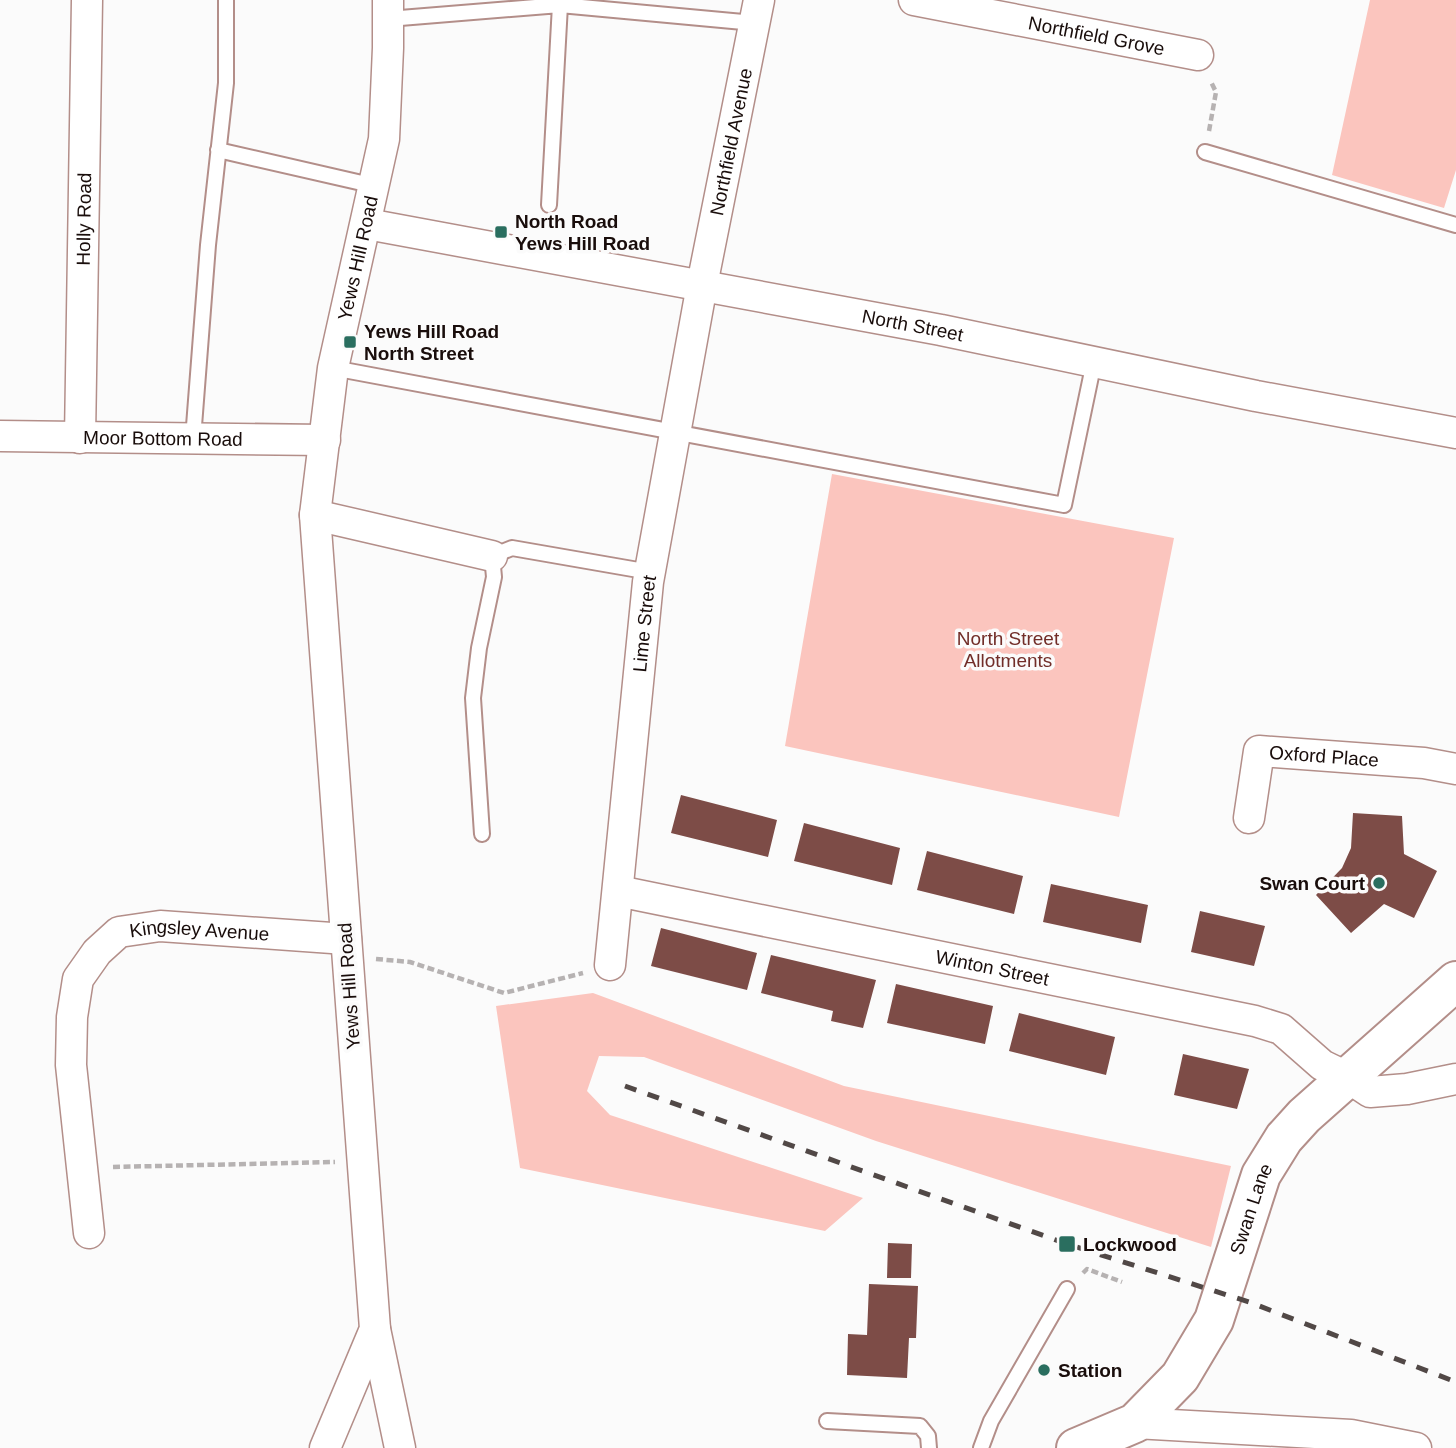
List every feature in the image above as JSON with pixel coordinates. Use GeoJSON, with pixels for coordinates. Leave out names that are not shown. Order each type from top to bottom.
{"type":"FeatureCollection","features":[{"type":"Feature","properties":{"kind":"street","name":"Holly Road"},"geometry":{"type":"LineString","coordinates":[[80,438],[88,0]]}},
{"type":"Feature","properties":{"kind":"street","name":"Northfield Grove"},"geometry":{"type":"LineString","coordinates":[[914,0],[1198,55]]}},
{"type":"Feature","properties":{"kind":"street","name":"Yews Hill Road"},"geometry":{"type":"LineString","coordinates":[[325,1448],[375,1328],[315,515],[333,368],[384,139],[388,9]]}},
{"type":"Feature","properties":{"kind":"street","name":"Northfield Avenue"},"geometry":{"type":"LineString","coordinates":[[702,285],[757,11]]}},
{"type":"Feature","properties":{"kind":"street","name":"North Street"},"geometry":{"type":"LineString","coordinates":[[367,223],[942,330],[1256,396],[1456,433]]}},
{"type":"Feature","properties":{"kind":"street","name":"Lime Street"},"geometry":{"type":"LineString","coordinates":[[610,965],[650,572],[702,285]]}},
{"type":"Feature","properties":{"kind":"street","name":"Moor Bottom Road"},"geometry":{"type":"LineString","coordinates":[[0,436],[325,440]]}},
{"type":"Feature","properties":{"kind":"street"},"geometry":{"type":"LineString","coordinates":[[315,515],[492,556]]}},
{"type":"Feature","properties":{"kind":"street","name":"Oxford Place"},"geometry":{"type":"LineString","coordinates":[[1250,818],[1259,751],[1424,763],[1456,769]]}},
{"type":"Feature","properties":{"kind":"street","name":"Winton Street"},"geometry":{"type":"LineString","coordinates":[[618,891],[1255,1021],[1281,1028],[1322,1065],[1370,1092],[1408,1089],[1456,1079]]}},
{"type":"Feature","properties":{"kind":"street","name":"Kingsley Avenue"},"geometry":{"type":"LineString","coordinates":[[89,1233],[71,1065],[72,1017],[78,979],[97,952],[119,932],[160,926],[346,947]]}},
{"type":"Feature","properties":{"kind":"street","name":"Swan Lane"},"geometry":{"type":"LineString","coordinates":[[1076,1448],[1135,1423],[1180,1377],[1214,1320],[1261,1175],[1284,1138],[1304,1116],[1456,981]]}},
{"type":"Feature","properties":{"kind":"street"},"geometry":{"type":"LineString","coordinates":[[375,1328],[400,1448]]}},
{"type":"Feature","properties":{"kind":"street"},"geometry":{"type":"LineString","coordinates":[[1135,1423],[1351,1435],[1416,1448]]}},
{"type":"Feature","properties":{"kind":"lane"},"geometry":{"type":"LineString","coordinates":[[193,439],[208,245],[226,83],[226,0]]}},
{"type":"Feature","properties":{"kind":"lane"},"geometry":{"type":"LineString","coordinates":[[388,9],[560,5],[757,11]]}},
{"type":"Feature","properties":{"kind":"lane"},"geometry":{"type":"LineString","coordinates":[[549,205],[560,5]]}},
{"type":"Feature","properties":{"kind":"lane"},"geometry":{"type":"LineString","coordinates":[[218,150],[375,186]]}},
{"type":"Feature","properties":{"kind":"lane"},"geometry":{"type":"LineString","coordinates":[[1205,152],[1456,225]]}},
{"type":"Feature","properties":{"kind":"lane"},"geometry":{"type":"LineString","coordinates":[[333,368],[1064,505],[1094,362]]}},
{"type":"Feature","properties":{"kind":"lane"},"geometry":{"type":"LineString","coordinates":[[482,834],[473,698],[479,648],[494,577],[492,556],[512,548],[650,572]]}},
{"type":"Feature","properties":{"kind":"lane"},"geometry":{"type":"LineString","coordinates":[[981,1448],[991,1421],[1067,1289]]}},
{"type":"Feature","properties":{"kind":"lane"},"geometry":{"type":"LineString","coordinates":[[827,1421],[920,1426],[928,1436],[929,1448]]}},
{"type":"Feature","properties":{"kind":"path"},"geometry":{"type":"LineString","coordinates":[[1198,55],[1216,92],[1205,152]]}},
{"type":"Feature","properties":{"kind":"path"},"geometry":{"type":"LineString","coordinates":[[346,947],[410,962],[504,993],[610,965]]}},
{"type":"Feature","properties":{"kind":"path"},"geometry":{"type":"LineString","coordinates":[[84,1167],[330,1163],[362,1160]]}},
{"type":"Feature","properties":{"kind":"path"},"geometry":{"type":"LineString","coordinates":[[1067,1289],[1087,1269],[1122,1282]]}},
{"type":"Feature","properties":{"kind":"green space"},"geometry":{"type":"Polygon","coordinates":[[[1370,0],[1456,0],[1456,170],[1444,208],[1332,175],[1370,0]]]}},
{"type":"Feature","properties":{"kind":"green space","name":"North Street Allotments"},"geometry":{"type":"Polygon","coordinates":[[[832,474],[1174,538],[1119,817],[785,746],[832,474]]]}},
{"type":"Feature","properties":{"kind":"green space"},"geometry":{"type":"Polygon","coordinates":[[[593,993],[844,1086],[1231,1166],[1211,1247],[876,1141],[644,1057],[599,1056],[587,1091],[610,1115],[863,1198],[825,1231],[520,1168],[496,1006],[593,993]]]}},
{"type":"Feature","properties":{"kind":"building"},"geometry":{"type":"Polygon","coordinates":[[[681,795],[777,820],[768,857],[671,833],[681,795]]]}},
{"type":"Feature","properties":{"kind":"building","name":"Swan Court"},"geometry":{"type":"Polygon","coordinates":[[[1353,813],[1402,816],[1404,854],[1437,871],[1414,918],[1384,904],[1351,933],[1316,895],[1342,868],[1351,848],[1353,813]]]}},
{"type":"Feature","properties":{"kind":"building"},"geometry":{"type":"Polygon","coordinates":[[[804,823],[900,848],[892,885],[794,861],[804,823]]]}},
{"type":"Feature","properties":{"kind":"building"},"geometry":{"type":"Polygon","coordinates":[[[927,851],[1023,876],[1014,914],[917,890],[927,851]]]}},
{"type":"Feature","properties":{"kind":"building"},"geometry":{"type":"Polygon","coordinates":[[[1051,884],[1148,905],[1141,943],[1043,922],[1051,884]]]}},
{"type":"Feature","properties":{"kind":"building"},"geometry":{"type":"Polygon","coordinates":[[[1200,911],[1265,926],[1254,966],[1191,952],[1200,911]]]}},
{"type":"Feature","properties":{"kind":"building"},"geometry":{"type":"Polygon","coordinates":[[[661,928],[757,953],[747,990],[651,966],[661,928]]]}},
{"type":"Feature","properties":{"kind":"building"},"geometry":{"type":"Polygon","coordinates":[[[771,955],[876,980],[863,1028],[831,1021],[833,1011],[761,993],[771,955]]]}},
{"type":"Feature","properties":{"kind":"building"},"geometry":{"type":"Polygon","coordinates":[[[896,984],[993,1006],[985,1044],[887,1023],[896,984]]]}},
{"type":"Feature","properties":{"kind":"building"},"geometry":{"type":"Polygon","coordinates":[[[1019,1013],[1115,1037],[1106,1075],[1009,1051],[1019,1013]]]}},
{"type":"Feature","properties":{"kind":"building"},"geometry":{"type":"Polygon","coordinates":[[[1183,1054],[1249,1069],[1237,1109],[1174,1095],[1183,1054]]]}},
{"type":"Feature","properties":{"kind":"building"},"geometry":{"type":"Polygon","coordinates":[[[888,1243],[912,1244],[911,1278],[887,1278],[888,1243]]]}},
{"type":"Feature","properties":{"kind":"building"},"geometry":{"type":"Polygon","coordinates":[[[869,1284],[918,1286],[916,1338],[909,1338],[907,1378],[847,1375],[848,1334],[867,1335],[869,1284]]]}},
{"type":"Feature","properties":{"kind":"railway"},"geometry":{"type":"LineString","coordinates":[[625,1086],[1067,1244],[1249,1302],[1456,1382]]}},
{"type":"Feature","properties":{"kind":"place","name":"North Road Yews Hill Road"},"geometry":{"type":"Point","coordinates":[501,232]}},
{"type":"Feature","properties":{"kind":"place","name":"Yews Hill Road North Street"},"geometry":{"type":"Point","coordinates":[350,342]}},
{"type":"Feature","properties":{"kind":"place","name":"Swan Court"},"geometry":{"type":"Point","coordinates":[1379,883]}},
{"type":"Feature","properties":{"kind":"place","name":"Lockwood"},"geometry":{"type":"Point","coordinates":[1067,1244]}},
{"type":"Feature","properties":{"kind":"place","name":"Station"},"geometry":{"type":"Point","coordinates":[1044,1370]}}]}
